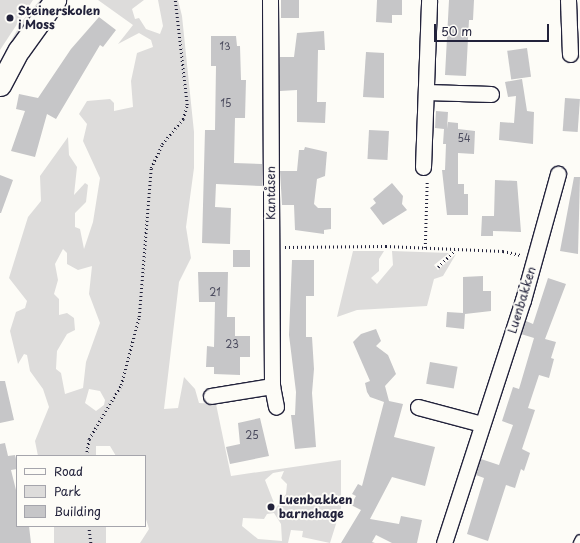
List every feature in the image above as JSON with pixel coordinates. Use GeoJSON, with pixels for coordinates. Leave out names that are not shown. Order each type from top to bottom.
{"type":"FeatureCollection","features":[{"type":"Feature","properties":{"kind":"street"},"geometry":{"type":"LineString","coordinates":[[0,85],[18,50],[55,0]]}},
{"type":"Feature","properties":{"kind":"street","name":"Kantåsen"},"geometry":{"type":"LineString","coordinates":[[270,0],[272,386],[276,407]]}},
{"type":"Feature","properties":{"kind":"street"},"geometry":{"type":"LineString","coordinates":[[423,167],[428,0]]}},
{"type":"Feature","properties":{"kind":"street"},"geometry":{"type":"LineString","coordinates":[[568,0],[570,54]]}},
{"type":"Feature","properties":{"kind":"street"},"geometry":{"type":"LineString","coordinates":[[426,92],[491,94]]}},
{"type":"Feature","properties":{"kind":"street","name":"Luenbakken"},"geometry":{"type":"LineString","coordinates":[[444,543],[535,259],[558,174]]}},
{"type":"Feature","properties":{"kind":"street"},"geometry":{"type":"LineString","coordinates":[[211,396],[272,386]]}},
{"type":"Feature","properties":{"kind":"street"},"geometry":{"type":"LineString","coordinates":[[418,407],[482,424]]}},
{"type":"Feature","properties":{"kind":"lane"},"geometry":{"type":"LineString","coordinates":[[578,543],[580,539]]}},
{"type":"Feature","properties":{"kind":"path"},"geometry":{"type":"LineString","coordinates":[[86,455],[89,439],[121,384],[139,317],[151,168],[162,144],[183,119],[187,105],[175,0]]}},
{"type":"Feature","properties":{"kind":"path"},"geometry":{"type":"LineString","coordinates":[[423,167],[427,173],[425,248]]}},
{"type":"Feature","properties":{"kind":"path"},"geometry":{"type":"LineString","coordinates":[[271,246],[425,248],[503,251],[535,259]]}},
{"type":"Feature","properties":{"kind":"path"},"geometry":{"type":"LineString","coordinates":[[438,267],[456,249]]}},
{"type":"Feature","properties":{"kind":"path"},"geometry":{"type":"LineString","coordinates":[[89,527],[91,543]]}},
{"type":"Feature","properties":{"kind":"green space","name":"Steinerskolen i Moss"},"geometry":{"type":"Polygon","coordinates":[[[0,0],[33,0],[0,50],[0,0]]]}},
{"type":"Feature","properties":{"kind":"green space"},"geometry":{"type":"Polygon","coordinates":[[[40,0],[47,0],[9,53],[5,51],[23,20],[40,0]]]}},
{"type":"Feature","properties":{"kind":"green space"},"geometry":{"type":"Polygon","coordinates":[[[98,0],[144,0],[132,9],[135,19],[139,18],[146,29],[160,34],[163,26],[158,0],[178,0],[182,16],[194,132],[194,168],[186,227],[191,258],[179,282],[164,409],[178,408],[184,377],[195,389],[199,403],[216,404],[231,476],[341,460],[341,508],[330,543],[302,537],[303,531],[291,530],[288,543],[140,543],[149,529],[146,519],[146,455],[115,455],[110,446],[96,446],[96,455],[38,455],[35,441],[49,407],[43,389],[30,371],[27,355],[24,354],[18,364],[10,331],[16,312],[25,308],[27,301],[9,278],[28,217],[41,201],[40,176],[68,137],[69,155],[77,167],[74,195],[85,183],[88,185],[86,202],[75,213],[75,227],[80,229],[84,249],[93,222],[100,178],[83,141],[87,124],[79,114],[87,101],[110,99],[114,103],[114,111],[133,107],[131,81],[137,53],[153,47],[151,40],[139,33],[118,44],[133,25],[98,0]],[[63,249],[55,264],[58,280],[54,294],[59,299],[59,315],[67,313],[74,318],[75,330],[67,334],[57,351],[56,369],[61,373],[65,394],[83,388],[86,362],[100,323],[89,294],[92,266],[78,270],[67,264],[67,253],[63,249]],[[89,389],[85,403],[96,411],[104,405],[105,400],[100,391],[89,389]],[[284,471],[273,473],[265,480],[276,508],[286,494],[287,484],[281,478],[284,471]],[[274,513],[267,514],[264,519],[243,518],[242,526],[258,539],[282,541],[281,524],[274,513]]]}},
{"type":"Feature","properties":{"kind":"green space"},"geometry":{"type":"Polygon","coordinates":[[[353,251],[384,251],[379,259],[379,271],[371,278],[377,284],[393,265],[392,251],[449,253],[434,265],[438,270],[456,254],[443,276],[434,279],[427,306],[357,310],[337,317],[353,251]]]}},
{"type":"Feature","properties":{"kind":"green space"},"geometry":{"type":"Polygon","coordinates":[[[54,527],[106,527],[106,543],[54,543],[54,527]]]}},
{"type":"Feature","properties":{"kind":"building"},"geometry":{"type":"Polygon","coordinates":[[[281,0],[299,0],[299,18],[281,18],[281,0]]]}},
{"type":"Feature","properties":{"kind":"building"},"geometry":{"type":"Polygon","coordinates":[[[377,0],[402,0],[402,15],[392,15],[392,23],[376,22],[377,0]]]}},
{"type":"Feature","properties":{"kind":"building"},"geometry":{"type":"Polygon","coordinates":[[[449,0],[474,0],[473,20],[469,20],[466,76],[445,75],[449,0]]]}},
{"type":"Feature","properties":{"kind":"building"},"geometry":{"type":"Polygon","coordinates":[[[99,17],[116,30],[103,47],[100,45],[56,119],[47,114],[35,157],[11,151],[25,111],[16,109],[19,94],[38,98],[71,49],[99,17]]]}},
{"type":"Feature","properties":{"kind":"building"},"geometry":{"type":"Polygon","coordinates":[[[324,31],[325,50],[318,50],[317,102],[326,102],[325,123],[297,122],[297,90],[280,91],[280,57],[294,57],[297,33],[324,31]]]}},
{"type":"Feature","properties":{"kind":"building"},"geometry":{"type":"Polygon","coordinates":[[[211,36],[236,36],[237,46],[240,46],[241,80],[246,80],[245,118],[235,118],[234,163],[262,164],[262,186],[216,184],[215,207],[231,208],[230,244],[202,243],[205,130],[215,130],[216,66],[211,66],[211,36]]]}},
{"type":"Feature","properties":{"kind":"building"},"geometry":{"type":"Polygon","coordinates":[[[527,48],[531,77],[511,80],[507,51],[527,48]]]}},
{"type":"Feature","properties":{"kind":"building"},"geometry":{"type":"Polygon","coordinates":[[[366,52],[384,53],[384,98],[363,97],[366,52]]]}},
{"type":"Feature","properties":{"kind":"building"},"geometry":{"type":"Polygon","coordinates":[[[522,79],[527,111],[534,112],[533,144],[499,140],[500,122],[514,123],[516,96],[508,97],[505,82],[522,79]]]}},
{"type":"Feature","properties":{"kind":"building"},"geometry":{"type":"Polygon","coordinates":[[[565,98],[580,99],[578,132],[563,131],[565,98]]]}},
{"type":"Feature","properties":{"kind":"building"},"geometry":{"type":"Polygon","coordinates":[[[436,111],[448,112],[447,129],[448,122],[458,123],[458,129],[475,131],[474,154],[458,153],[458,184],[464,184],[464,194],[468,194],[468,215],[447,215],[442,170],[445,170],[446,144],[443,144],[444,129],[435,128],[436,111]]]}},
{"type":"Feature","properties":{"kind":"building"},"geometry":{"type":"Polygon","coordinates":[[[369,130],[389,131],[387,160],[367,159],[369,130]]]}},
{"type":"Feature","properties":{"kind":"building"},"geometry":{"type":"Polygon","coordinates":[[[305,147],[327,152],[325,176],[317,179],[314,204],[318,208],[331,208],[331,229],[324,230],[324,234],[295,230],[294,205],[282,205],[280,171],[297,171],[299,150],[304,150],[305,147]]]}},
{"type":"Feature","properties":{"kind":"building"},"geometry":{"type":"Polygon","coordinates":[[[0,175],[13,180],[1,213],[0,213],[0,175]]]}},
{"type":"Feature","properties":{"kind":"building"},"geometry":{"type":"Polygon","coordinates":[[[574,177],[580,177],[578,254],[560,251],[574,177]]]}},
{"type":"Feature","properties":{"kind":"building"},"geometry":{"type":"Polygon","coordinates":[[[495,180],[517,181],[521,232],[493,231],[493,236],[481,236],[482,216],[494,216],[495,180]]]}},
{"type":"Feature","properties":{"kind":"building"},"geometry":{"type":"Polygon","coordinates":[[[392,183],[403,196],[402,204],[407,210],[383,225],[370,208],[376,203],[373,199],[392,183]]]}},
{"type":"Feature","properties":{"kind":"building"},"geometry":{"type":"Polygon","coordinates":[[[233,250],[250,250],[250,267],[233,267],[233,250]]]}},
{"type":"Feature","properties":{"kind":"building"},"geometry":{"type":"Polygon","coordinates":[[[292,260],[314,260],[314,296],[306,296],[306,337],[312,337],[314,369],[312,393],[316,447],[295,449],[291,415],[295,415],[296,392],[289,335],[292,260]]]}},
{"type":"Feature","properties":{"kind":"building"},"geometry":{"type":"Polygon","coordinates":[[[198,272],[228,272],[227,317],[235,317],[235,336],[250,336],[250,357],[240,357],[240,375],[214,374],[214,367],[206,367],[207,346],[214,347],[215,302],[199,302],[198,272]]]}},
{"type":"Feature","properties":{"kind":"building"},"geometry":{"type":"Polygon","coordinates":[[[483,276],[483,291],[491,291],[491,311],[465,314],[464,329],[446,327],[447,312],[463,313],[463,277],[483,276]]]}},
{"type":"Feature","properties":{"kind":"building"},"geometry":{"type":"Polygon","coordinates":[[[548,278],[566,284],[545,339],[556,342],[551,358],[554,359],[549,378],[539,375],[528,408],[535,410],[522,449],[530,453],[524,471],[521,469],[515,488],[506,485],[488,541],[467,534],[484,478],[476,475],[481,459],[499,465],[513,425],[502,421],[513,387],[519,389],[534,338],[521,334],[526,321],[533,324],[548,278]]]}},
{"type":"Feature","properties":{"kind":"building"},"geometry":{"type":"Polygon","coordinates":[[[376,329],[381,341],[376,346],[388,355],[396,374],[385,386],[389,401],[403,404],[394,437],[435,447],[425,486],[392,477],[370,519],[399,524],[401,516],[422,520],[417,543],[392,543],[376,535],[372,542],[375,543],[341,543],[361,510],[351,505],[356,496],[352,494],[358,484],[362,486],[384,402],[370,397],[367,392],[365,383],[370,381],[353,342],[361,334],[376,329]]]}},
{"type":"Feature","properties":{"kind":"building"},"geometry":{"type":"Polygon","coordinates":[[[430,362],[458,367],[454,389],[426,384],[430,362]]]}},
{"type":"Feature","properties":{"kind":"building"},"geometry":{"type":"Polygon","coordinates":[[[0,381],[5,381],[14,420],[0,423],[0,381]]]}},
{"type":"Feature","properties":{"kind":"building"},"geometry":{"type":"Polygon","coordinates":[[[260,418],[269,456],[230,464],[226,447],[240,444],[238,423],[260,418]]]}},
{"type":"Feature","properties":{"kind":"building"},"geometry":{"type":"Polygon","coordinates":[[[5,443],[8,456],[15,455],[16,469],[11,470],[16,490],[16,527],[29,527],[31,543],[0,543],[0,444],[5,443]]]}},
{"type":"Feature","properties":{"kind":"place","name":"Steinerskolen i Moss"},"geometry":{"type":"Point","coordinates":[10,18]}},
{"type":"Feature","properties":{"kind":"place","name":"Luenbakken barnehage"},"geometry":{"type":"Point","coordinates":[271,507]}}]}
